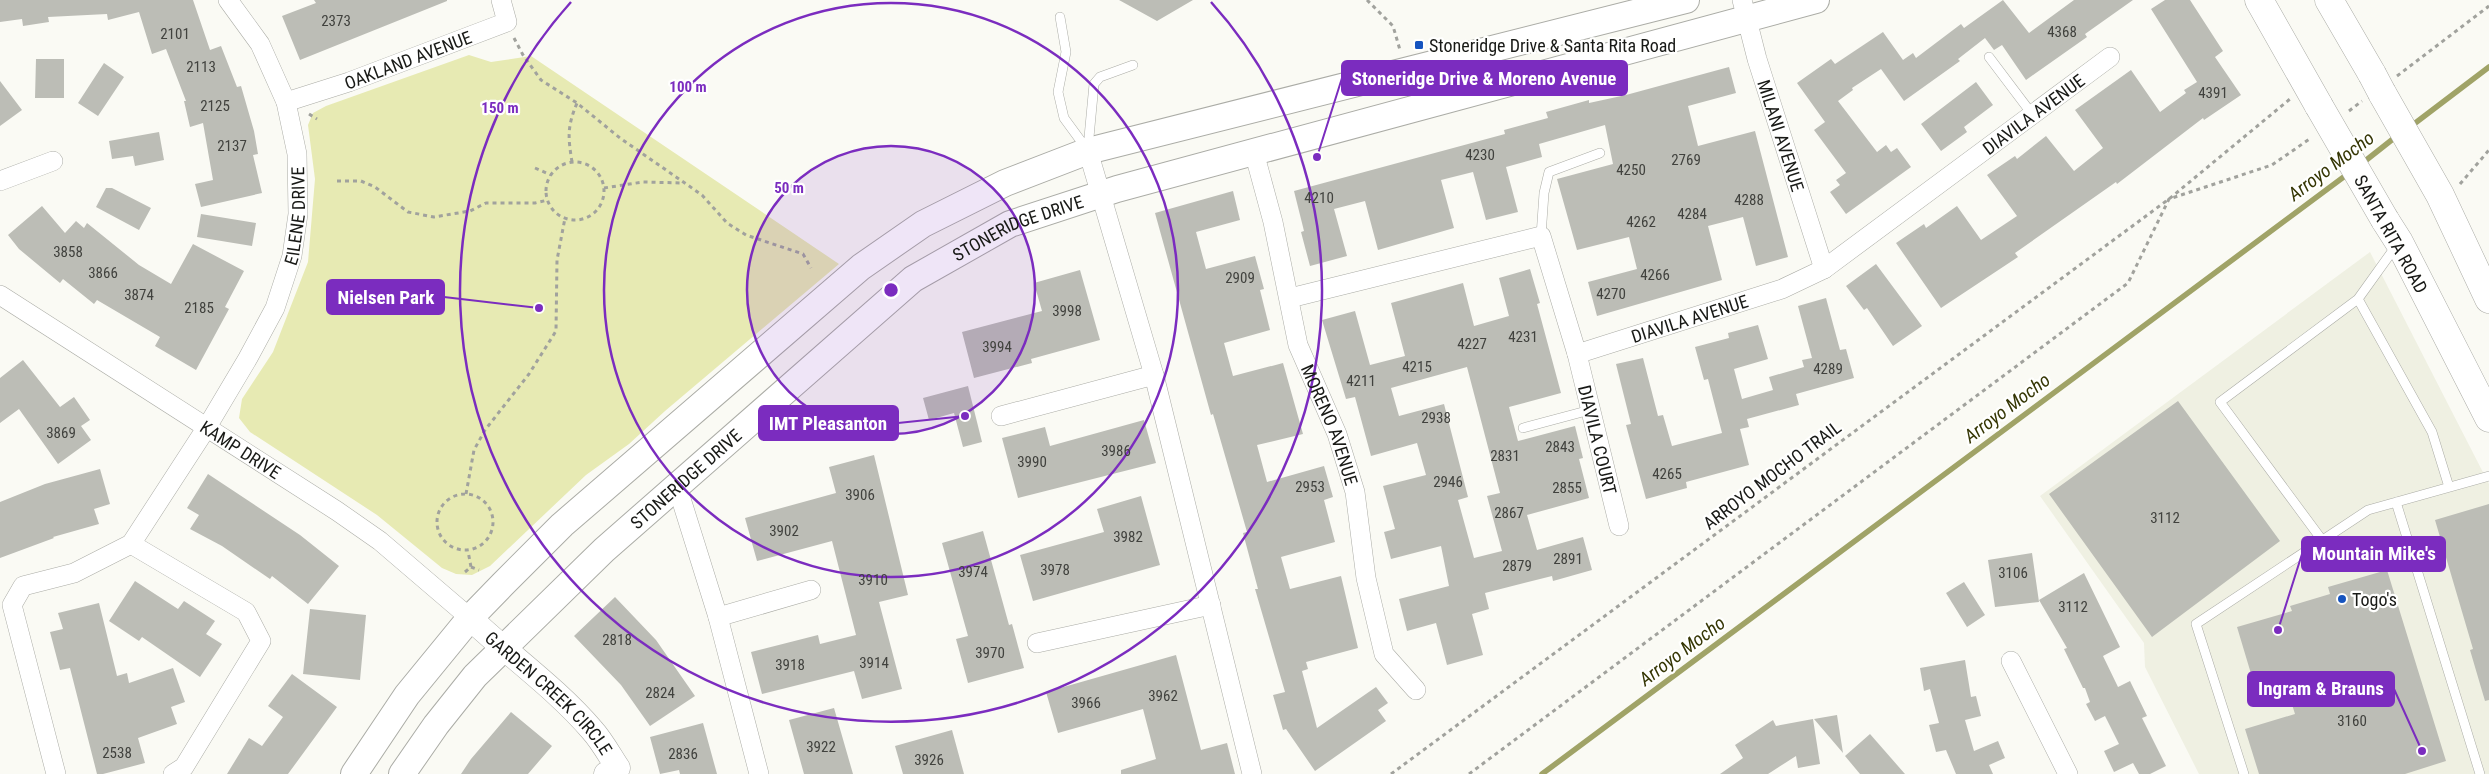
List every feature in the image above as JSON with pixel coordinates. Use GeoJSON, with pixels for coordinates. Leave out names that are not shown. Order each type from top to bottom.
{"type":"FeatureCollection","features":[{"type":"Feature","properties":{"kind":"main road"},"geometry":{"type":"LineString","coordinates":[[354,774],[407,695],[470,618],[562,525],[862,267],[922,224],[1005,183],[1088,151],[1686,0]]}},
{"type":"Feature","properties":{"kind":"main road","name":"STONERIDGE DRIVE"},"geometry":{"type":"LineString","coordinates":[[402,774],[436,724],[475,676],[604,550],[913,279],[1010,224],[1101,194],[1254,152],[1745,10],[1816,0]]}},
{"type":"Feature","properties":{"kind":"main road","name":"SANTA RITA ROAD"},"geometry":{"type":"LineString","coordinates":[[2259,0],[2392,231],[2489,418]]}},
{"type":"Feature","properties":{"kind":"main road"},"geometry":{"type":"LineString","coordinates":[[2329,0],[2440,195],[2489,299]]}},
{"type":"Feature","properties":{"kind":"street","name":"EILENE DRIVE"},"geometry":{"type":"LineString","coordinates":[[131,544],[207,427],[248,358],[275,308],[292,256],[298,214],[297,154],[286,102],[260,44],[228,0]]}},
{"type":"Feature","properties":{"kind":"street"},"geometry":{"type":"LineString","coordinates":[[501,0],[507,22]]}},
{"type":"Feature","properties":{"kind":"street","name":"MILANI AVENUE"},"geometry":{"type":"LineString","coordinates":[[1745,10],[1757,59],[1824,269]]}},
{"type":"Feature","properties":{"kind":"street","name":"OAKLAND AVENUE"},"geometry":{"type":"LineString","coordinates":[[286,102],[349,82],[507,22]]}},
{"type":"Feature","properties":{"kind":"street","name":"DIAVILA AVENUE"},"geometry":{"type":"LineString","coordinates":[[1577,354],[1782,288],[1824,269],[2110,57]]}},
{"type":"Feature","properties":{"kind":"street"},"geometry":{"type":"LineString","coordinates":[[1088,151],[1154,375],[1252,774]]}},
{"type":"Feature","properties":{"kind":"street","name":"MORENO AVENUE"},"geometry":{"type":"LineString","coordinates":[[1254,152],[1274,222],[1298,345],[1337,434],[1355,492],[1366,578],[1384,654],[1416,690]]}},
{"type":"Feature","properties":{"kind":"street"},"geometry":{"type":"LineString","coordinates":[[0,182],[53,161]]}},
{"type":"Feature","properties":{"kind":"street"},"geometry":{"type":"LineString","coordinates":[[1290,298],[1541,236],[1577,354]]}},
{"type":"Feature","properties":{"kind":"street","name":"KAMP DRIVE"},"geometry":{"type":"LineString","coordinates":[[0,296],[337,511],[380,541],[470,618]]}},
{"type":"Feature","properties":{"kind":"street","name":"DIAVILA COURT"},"geometry":{"type":"LineString","coordinates":[[1577,354],[1619,526]]}},
{"type":"Feature","properties":{"kind":"street"},"geometry":{"type":"LineString","coordinates":[[1001,416],[1154,375]]}},
{"type":"Feature","properties":{"kind":"street"},"geometry":{"type":"LineString","coordinates":[[677,486],[718,617],[759,774]]}},
{"type":"Feature","properties":{"kind":"street"},"geometry":{"type":"LineString","coordinates":[[56,774],[12,605],[23,586],[74,573],[131,544],[246,612],[261,642],[184,767],[174,774]]}},
{"type":"Feature","properties":{"kind":"street"},"geometry":{"type":"LineString","coordinates":[[718,617],[811,590]]}},
{"type":"Feature","properties":{"kind":"street"},"geometry":{"type":"LineString","coordinates":[[1037,643],[1211,605]]}},
{"type":"Feature","properties":{"kind":"street","name":"GARDEN CREEK CIRCLE"},"geometry":{"type":"LineString","coordinates":[[470,618],[502,648],[536,674],[593,731],[614,772]]}},
{"type":"Feature","properties":{"kind":"street"},"geometry":{"type":"LineString","coordinates":[[2011,661],[2068,774]]}},
{"type":"Feature","properties":{"kind":"lane"},"geometry":{"type":"LineString","coordinates":[[1060,17],[1066,52],[1058,92],[1064,118],[1088,151]]}},
{"type":"Feature","properties":{"kind":"lane"},"geometry":{"type":"LineString","coordinates":[[1989,57],[2032,114]]}},
{"type":"Feature","properties":{"kind":"lane"},"geometry":{"type":"LineString","coordinates":[[1088,151],[1094,84],[1100,77],[1133,65]]}},
{"type":"Feature","properties":{"kind":"lane"},"geometry":{"type":"LineString","coordinates":[[1541,236],[1544,193],[1549,172],[1600,153]]}},
{"type":"Feature","properties":{"kind":"lane"},"geometry":{"type":"LineString","coordinates":[[2322,540],[2220,402],[2358,299],[2368,285],[2392,231]]}},
{"type":"Feature","properties":{"kind":"lane"},"geometry":{"type":"LineString","coordinates":[[2358,299],[2432,432],[2449,487]]}},
{"type":"Feature","properties":{"kind":"lane"},"geometry":{"type":"LineString","coordinates":[[1523,428],[1590,410]]}},
{"type":"Feature","properties":{"kind":"lane"},"geometry":{"type":"LineString","coordinates":[[2244,774],[2196,624],[2368,510],[2489,476]]}},
{"type":"Feature","properties":{"kind":"lane"},"geometry":{"type":"LineString","coordinates":[[2396,502],[2480,774]]}},
{"type":"Feature","properties":{"kind":"path"},"geometry":{"type":"LineString","coordinates":[[1367,0],[1393,26],[1406,70]]}},
{"type":"Feature","properties":{"kind":"path"},"geometry":{"type":"LineString","coordinates":[[507,22],[523,55],[541,80],[702,195],[727,223],[746,235],[803,254],[811,268]]}},
{"type":"Feature","properties":{"kind":"path","name":"ARROYO MOCHO TRAIL"},"geometry":{"type":"LineString","coordinates":[[1391,774],[2168,199],[2313,95]]}},
{"type":"Feature","properties":{"kind":"path"},"geometry":{"type":"LineString","coordinates":[[572,162],[568,139],[569,124],[577,104]]}},
{"type":"Feature","properties":{"kind":"path"},"geometry":{"type":"LineString","coordinates":[[2440,195],[2460,184],[2489,150]]}},
{"type":"Feature","properties":{"kind":"path"},"geometry":{"type":"LineString","coordinates":[[572,162],[590,166],[597,172],[604,188],[604,198],[593,214],[574,220],[565,218],[552,208],[548,200],[548,183],[551,175],[557,169],[572,162]]}},
{"type":"Feature","properties":{"kind":"path"},"geometry":{"type":"LineString","coordinates":[[535,168],[551,175]]}},
{"type":"Feature","properties":{"kind":"path"},"geometry":{"type":"LineString","coordinates":[[337,181],[361,180],[376,186],[408,212],[434,217],[470,211],[486,203],[535,203],[548,200]]}},
{"type":"Feature","properties":{"kind":"path"},"geometry":{"type":"LineString","coordinates":[[604,188],[643,182],[683,183]]}},
{"type":"Feature","properties":{"kind":"path","name":"ARROYO MOCHO TRAIL"},"geometry":{"type":"LineString","coordinates":[[1469,774],[2128,283],[2168,199]]}},
{"type":"Feature","properties":{"kind":"path"},"geometry":{"type":"LineString","coordinates":[[466,494],[474,450],[484,430],[529,374],[556,330],[558,260],[565,218]]}},
{"type":"Feature","properties":{"kind":"path"},"geometry":{"type":"LineString","coordinates":[[466,494],[482,500],[493,514],[494,523],[489,538],[476,549],[468,551],[449,546],[438,531],[436,521],[442,505],[457,495],[466,494]]}},
{"type":"Feature","properties":{"kind":"path"},"geometry":{"type":"LineString","coordinates":[[468,551],[471,567]]}},
{"type":"Feature","properties":{"kind":"path"},"geometry":{"type":"LineString","coordinates":[[471,567],[479,570]]}},
{"type":"Feature","properties":{"kind":"path"},"geometry":{"type":"LineString","coordinates":[[465,572],[471,567]]}},
{"type":"Feature","properties":{"kind":"shaded area"},"geometry":{"type":"Polygon","coordinates":[[[2370,252],[2489,484],[2489,774],[2199,774],[2145,667],[2144,643],[2040,496],[2370,252]]]}},
{"type":"Feature","properties":{"kind":"green space"},"geometry":{"type":"Polygon","coordinates":[[[469,55],[491,62],[531,56],[839,264],[665,411],[629,444],[586,475],[490,566],[472,575],[456,574],[442,568],[377,515],[250,432],[239,418],[242,399],[273,352],[308,262],[315,179],[308,125],[313,113],[326,106],[469,55]]]}},
{"type":"Feature","properties":{"kind":"building"},"geometry":{"type":"Polygon","coordinates":[[[0,0],[193,0],[210,50],[221,46],[237,87],[241,86],[254,131],[258,154],[253,155],[262,193],[201,207],[195,184],[213,180],[203,123],[190,127],[184,101],[186,101],[166,49],[152,54],[139,12],[108,20],[107,14],[48,17],[49,22],[23,26],[22,19],[0,22],[0,0]]]}},
{"type":"Feature","properties":{"kind":"building"},"geometry":{"type":"Polygon","coordinates":[[[314,0],[447,1],[300,60],[282,16],[316,3],[314,0]]]}},
{"type":"Feature","properties":{"kind":"building"},"geometry":{"type":"Polygon","coordinates":[[[1119,0],[1193,0],[1157,21],[1119,0]]]}},
{"type":"Feature","properties":{"kind":"building"},"geometry":{"type":"Polygon","coordinates":[[[2003,0],[2029,33],[2074,0],[2133,0],[2085,34],[2087,37],[2026,80],[2002,45],[1994,50],[1985,38],[1958,59],[1960,61],[1904,101],[1881,69],[1852,88],[1853,90],[1838,101],[1877,152],[1886,145],[1891,152],[1897,148],[1911,167],[1846,214],[1830,192],[1840,185],[1836,180],[1846,173],[1814,130],[1825,122],[1797,83],[1831,59],[1835,64],[1883,32],[1903,60],[1913,53],[1916,58],[1961,24],[1964,28],[2003,0]]]}},
{"type":"Feature","properties":{"kind":"building"},"geometry":{"type":"Polygon","coordinates":[[[2165,0],[2190,0],[2223,51],[2215,57],[2241,95],[2204,120],[2203,118],[2117,184],[2116,182],[2015,253],[2018,257],[1941,308],[1896,243],[1924,224],[1926,228],[1957,206],[1981,240],[2017,216],[1987,175],[2015,156],[2017,159],[2046,136],[2074,171],[2103,148],[2075,110],[2131,70],[2160,112],[2186,93],[2184,90],[2197,82],[2151,9],[2165,0]]]}},
{"type":"Feature","properties":{"kind":"building"},"geometry":{"type":"Polygon","coordinates":[[[36,59],[64,59],[64,98],[35,98],[36,59]]]}},
{"type":"Feature","properties":{"kind":"building"},"geometry":{"type":"Polygon","coordinates":[[[104,63],[124,77],[98,116],[78,103],[104,63]]]}},
{"type":"Feature","properties":{"kind":"building"},"geometry":{"type":"Polygon","coordinates":[[[1729,67],[1736,93],[1688,106],[1698,146],[1755,131],[1788,257],[1756,266],[1743,217],[1708,226],[1722,280],[1597,316],[1588,282],[1637,269],[1629,237],[1577,250],[1557,179],[1613,164],[1605,125],[1539,144],[1542,157],[1506,167],[1518,212],[1486,220],[1473,172],[1441,180],[1454,228],[1378,250],[1365,201],[1334,209],[1347,256],[1310,266],[1301,232],[1304,231],[1294,191],[1505,134],[1504,130],[1548,118],[1546,112],[1589,100],[1589,103],[1626,95],[1729,67]]]}},
{"type":"Feature","properties":{"kind":"building"},"geometry":{"type":"Polygon","coordinates":[[[0,81],[22,110],[0,126],[0,81]]]}},
{"type":"Feature","properties":{"kind":"building"},"geometry":{"type":"Polygon","coordinates":[[[1976,82],[1993,105],[1964,127],[1967,132],[1941,151],[1921,124],[1976,82]]]}},
{"type":"Feature","properties":{"kind":"building"},"geometry":{"type":"Polygon","coordinates":[[[159,132],[164,160],[135,166],[133,156],[112,159],[109,141],[159,132]]]}},
{"type":"Feature","properties":{"kind":"building"},"geometry":{"type":"Polygon","coordinates":[[[106,188],[112,188],[151,208],[139,230],[96,207],[106,188]]]}},
{"type":"Feature","properties":{"kind":"building"},"geometry":{"type":"Polygon","coordinates":[[[1233,191],[1240,220],[1196,232],[1206,269],[1255,256],[1264,289],[1260,290],[1270,330],[1224,343],[1233,376],[1283,363],[1303,434],[1257,445],[1267,482],[1324,466],[1333,497],[1324,500],[1335,542],[1281,557],[1290,589],[1341,576],[1358,648],[1306,662],[1308,669],[1302,671],[1317,728],[1376,687],[1388,703],[1378,710],[1386,721],[1315,771],[1286,729],[1283,730],[1273,695],[1285,692],[1255,589],[1258,589],[1243,533],[1247,532],[1213,414],[1211,415],[1155,213],[1233,191]]]}},
{"type":"Feature","properties":{"kind":"building"},"geometry":{"type":"Polygon","coordinates":[[[42,206],[65,233],[76,221],[84,228],[87,223],[139,265],[171,284],[193,244],[244,271],[225,307],[229,309],[196,370],[155,346],[160,337],[97,300],[94,304],[63,279],[60,283],[19,249],[8,235],[42,206]]]}},
{"type":"Feature","properties":{"kind":"building"},"geometry":{"type":"Polygon","coordinates":[[[201,214],[256,223],[252,246],[197,237],[201,214]]]}},
{"type":"Feature","properties":{"kind":"building"},"geometry":{"type":"Polygon","coordinates":[[[1876,264],[1922,326],[1893,346],[1867,308],[1864,310],[1846,286],[1876,264]]]}},
{"type":"Feature","properties":{"kind":"building"},"geometry":{"type":"Polygon","coordinates":[[[1530,269],[1540,303],[1537,304],[1561,393],[1509,407],[1518,441],[1575,426],[1583,458],[1579,459],[1589,498],[1527,515],[1537,550],[1583,537],[1592,570],[1553,581],[1552,576],[1485,593],[1489,609],[1472,614],[1483,655],[1447,665],[1436,623],[1407,631],[1399,599],[1449,586],[1441,546],[1391,559],[1384,532],[1395,529],[1383,486],[1426,475],[1417,443],[1371,456],[1355,397],[1346,399],[1322,320],[1355,311],[1370,365],[1405,356],[1391,303],[1463,283],[1474,326],[1509,316],[1499,278],[1530,269]],[[1467,367],[1391,388],[1399,416],[1444,404],[1468,497],[1458,500],[1474,558],[1502,551],[1487,496],[1500,493],[1467,367]]]}},
{"type":"Feature","properties":{"kind":"building"},"geometry":{"type":"Polygon","coordinates":[[[1080,270],[1100,340],[1031,359],[1032,363],[974,378],[962,332],[1042,311],[1034,283],[1080,270]]]}},
{"type":"Feature","properties":{"kind":"building"},"geometry":{"type":"Polygon","coordinates":[[[1826,298],[1840,350],[1846,349],[1854,378],[1796,394],[1799,405],[1747,419],[1749,427],[1740,429],[1749,465],[1686,482],[1687,488],[1646,499],[1626,425],[1631,424],[1616,364],[1643,358],[1658,416],[1663,415],[1672,446],[1722,433],[1708,379],[1704,380],[1695,347],[1729,338],[1728,333],[1758,325],[1768,359],[1734,369],[1742,399],[1773,390],[1769,377],[1804,367],[1802,360],[1812,358],[1798,306],[1826,298]]]}},
{"type":"Feature","properties":{"kind":"building"},"geometry":{"type":"Polygon","coordinates":[[[23,360],[60,407],[74,397],[90,420],[81,426],[91,440],[58,464],[19,409],[0,423],[0,378],[23,360]]]}},
{"type":"Feature","properties":{"kind":"building"},"geometry":{"type":"Polygon","coordinates":[[[968,386],[982,442],[963,447],[954,413],[929,420],[923,398],[968,386]]]}},
{"type":"Feature","properties":{"kind":"building"},"geometry":{"type":"Polygon","coordinates":[[[2178,401],[2280,541],[2152,637],[2049,494],[2178,401]]]}},
{"type":"Feature","properties":{"kind":"building"},"geometry":{"type":"Polygon","coordinates":[[[1144,420],[1156,463],[1018,498],[1002,438],[1045,427],[1050,446],[1144,420]]]}},
{"type":"Feature","properties":{"kind":"building"},"geometry":{"type":"Polygon","coordinates":[[[874,455],[908,595],[879,602],[902,689],[862,699],[854,671],[762,694],[751,652],[818,635],[820,644],[856,635],[832,541],[757,561],[745,518],[836,493],[829,467],[874,455]]]}},
{"type":"Feature","properties":{"kind":"building"},"geometry":{"type":"Polygon","coordinates":[[[100,469],[110,504],[94,509],[99,524],[53,537],[0,558],[0,502],[45,484],[100,469]]]}},
{"type":"Feature","properties":{"kind":"building"},"geometry":{"type":"Polygon","coordinates":[[[208,474],[300,535],[339,566],[308,604],[272,576],[270,579],[222,546],[190,529],[199,515],[187,508],[208,474]]]}},
{"type":"Feature","properties":{"kind":"building"},"geometry":{"type":"Polygon","coordinates":[[[1141,496],[1160,565],[1033,601],[1020,555],[1104,532],[1097,509],[1141,496]]]}},
{"type":"Feature","properties":{"kind":"building"},"geometry":{"type":"Polygon","coordinates":[[[2489,504],[2489,700],[2485,701],[2470,650],[2473,649],[2435,520],[2489,504]]]}},
{"type":"Feature","properties":{"kind":"building"},"geometry":{"type":"Polygon","coordinates":[[[983,531],[1009,625],[1012,624],[1024,668],[968,683],[956,639],[968,636],[942,543],[983,531]]]}},
{"type":"Feature","properties":{"kind":"building"},"geometry":{"type":"Polygon","coordinates":[[[2032,553],[2039,602],[1995,607],[1988,560],[2032,553]]]}},
{"type":"Feature","properties":{"kind":"building"},"geometry":{"type":"Polygon","coordinates":[[[2387,570],[2446,761],[2405,774],[2259,774],[2245,729],[2295,714],[2284,679],[2255,687],[2237,627],[2292,611],[2290,606],[2330,594],[2328,587],[2387,570]]]}},
{"type":"Feature","properties":{"kind":"building"},"geometry":{"type":"Polygon","coordinates":[[[2084,573],[2120,647],[2103,656],[2118,687],[2130,681],[2147,716],[2142,718],[2166,766],[2150,774],[2139,774],[2133,763],[2114,772],[2104,751],[2119,744],[2105,716],[2095,721],[2086,704],[2090,702],[2085,688],[2083,688],[2064,649],[2067,648],[2039,600],[2084,573]]]}},
{"type":"Feature","properties":{"kind":"building"},"geometry":{"type":"Polygon","coordinates":[[[135,581],[178,609],[184,601],[215,621],[206,634],[222,644],[200,677],[142,637],[139,641],[109,621],[135,581]]]}},
{"type":"Feature","properties":{"kind":"building"},"geometry":{"type":"Polygon","coordinates":[[[1964,582],[1985,615],[1967,627],[1946,593],[1964,582]]]}},
{"type":"Feature","properties":{"kind":"building"},"geometry":{"type":"Polygon","coordinates":[[[615,597],[656,640],[695,696],[650,726],[621,685],[574,636],[615,597]]]}},
{"type":"Feature","properties":{"kind":"building"},"geometry":{"type":"Polygon","coordinates":[[[99,603],[117,676],[127,673],[129,683],[173,668],[185,702],[171,707],[177,724],[138,738],[145,763],[103,774],[97,774],[70,668],[60,670],[50,632],[63,629],[58,613],[99,603]]]}},
{"type":"Feature","properties":{"kind":"building"},"geometry":{"type":"Polygon","coordinates":[[[310,609],[366,615],[360,680],[303,674],[310,609]]]}},
{"type":"Feature","properties":{"kind":"building"},"geometry":{"type":"Polygon","coordinates":[[[1176,655],[1201,750],[1227,743],[1235,774],[1121,774],[1121,770],[1156,759],[1143,709],[1058,733],[1046,692],[1176,655]]]}},
{"type":"Feature","properties":{"kind":"building"},"geometry":{"type":"Polygon","coordinates":[[[1965,660],[1971,697],[1976,696],[1981,716],[1965,720],[1974,751],[1998,741],[2005,758],[1989,765],[1993,774],[1956,774],[1946,750],[1936,752],[1929,725],[1939,723],[1930,689],[1924,691],[1920,668],[1965,660]]]}},
{"type":"Feature","properties":{"kind":"building"},"geometry":{"type":"Polygon","coordinates":[[[292,674],[337,707],[288,774],[227,774],[249,738],[262,746],[283,717],[268,706],[292,674]]]}},
{"type":"Feature","properties":{"kind":"building"},"geometry":{"type":"Polygon","coordinates":[[[834,708],[853,774],[804,774],[789,720],[834,708]]]}},
{"type":"Feature","properties":{"kind":"building"},"geometry":{"type":"Polygon","coordinates":[[[511,712],[552,746],[528,774],[461,774],[471,759],[511,712]]]}},
{"type":"Feature","properties":{"kind":"building"},"geometry":{"type":"Polygon","coordinates":[[[1837,715],[1843,753],[1814,719],[1837,715]]]}},
{"type":"Feature","properties":{"kind":"building"},"geometry":{"type":"Polygon","coordinates":[[[1813,719],[1820,764],[1798,768],[1796,756],[1768,774],[1720,774],[1743,758],[1735,745],[1773,720],[1776,726],[1813,719]]]}},
{"type":"Feature","properties":{"kind":"building"},"geometry":{"type":"Polygon","coordinates":[[[703,723],[717,774],[680,774],[679,770],[660,774],[650,737],[703,723]]]}},
{"type":"Feature","properties":{"kind":"building"},"geometry":{"type":"Polygon","coordinates":[[[952,730],[964,774],[903,774],[895,746],[952,730]]]}},
{"type":"Feature","properties":{"kind":"building"},"geometry":{"type":"Polygon","coordinates":[[[1870,734],[1905,774],[1860,774],[1845,756],[1870,734]]]}},
{"type":"Feature","properties":{"kind":"waterway","name":"Arroyo Mocho"},"geometry":{"type":"LineString","coordinates":[[2410,127],[2489,67]]}},
{"type":"Feature","properties":{"kind":"waterway","name":"Arroyo Mocho"},"geometry":{"type":"LineString","coordinates":[[2360,165],[2398,135]]}},
{"type":"Feature","properties":{"kind":"waterway","name":"Arroyo Mocho"},"geometry":{"type":"LineString","coordinates":[[1542,774],[2349,173]]}},
{"type":"Feature","properties":{"kind":"place","name":"Stoneridge Drive & Santa Rita Road"},"geometry":{"type":"Point","coordinates":[1419,45]}},
{"type":"Feature","properties":{"kind":"place","name":"Stoneridge Drive & Moreno Avenue"},"geometry":{"type":"Point","coordinates":[1317,157]}},
{"type":"Feature","properties":{"kind":"place","name":"Nielsen Park"},"geometry":{"type":"Point","coordinates":[539,308]}},
{"type":"Feature","properties":{"kind":"place","name":"IMT Pleasanton"},"geometry":{"type":"Point","coordinates":[965,416]}},
{"type":"Feature","properties":{"kind":"place","name":"Togo's"},"geometry":{"type":"Point","coordinates":[2342,599]}},
{"type":"Feature","properties":{"kind":"place","name":"Mountain Mike's"},"geometry":{"type":"Point","coordinates":[2278,630]}},
{"type":"Feature","properties":{"kind":"place","name":"Ingram & Brauns"},"geometry":{"type":"Point","coordinates":[2422,751]}}]}
